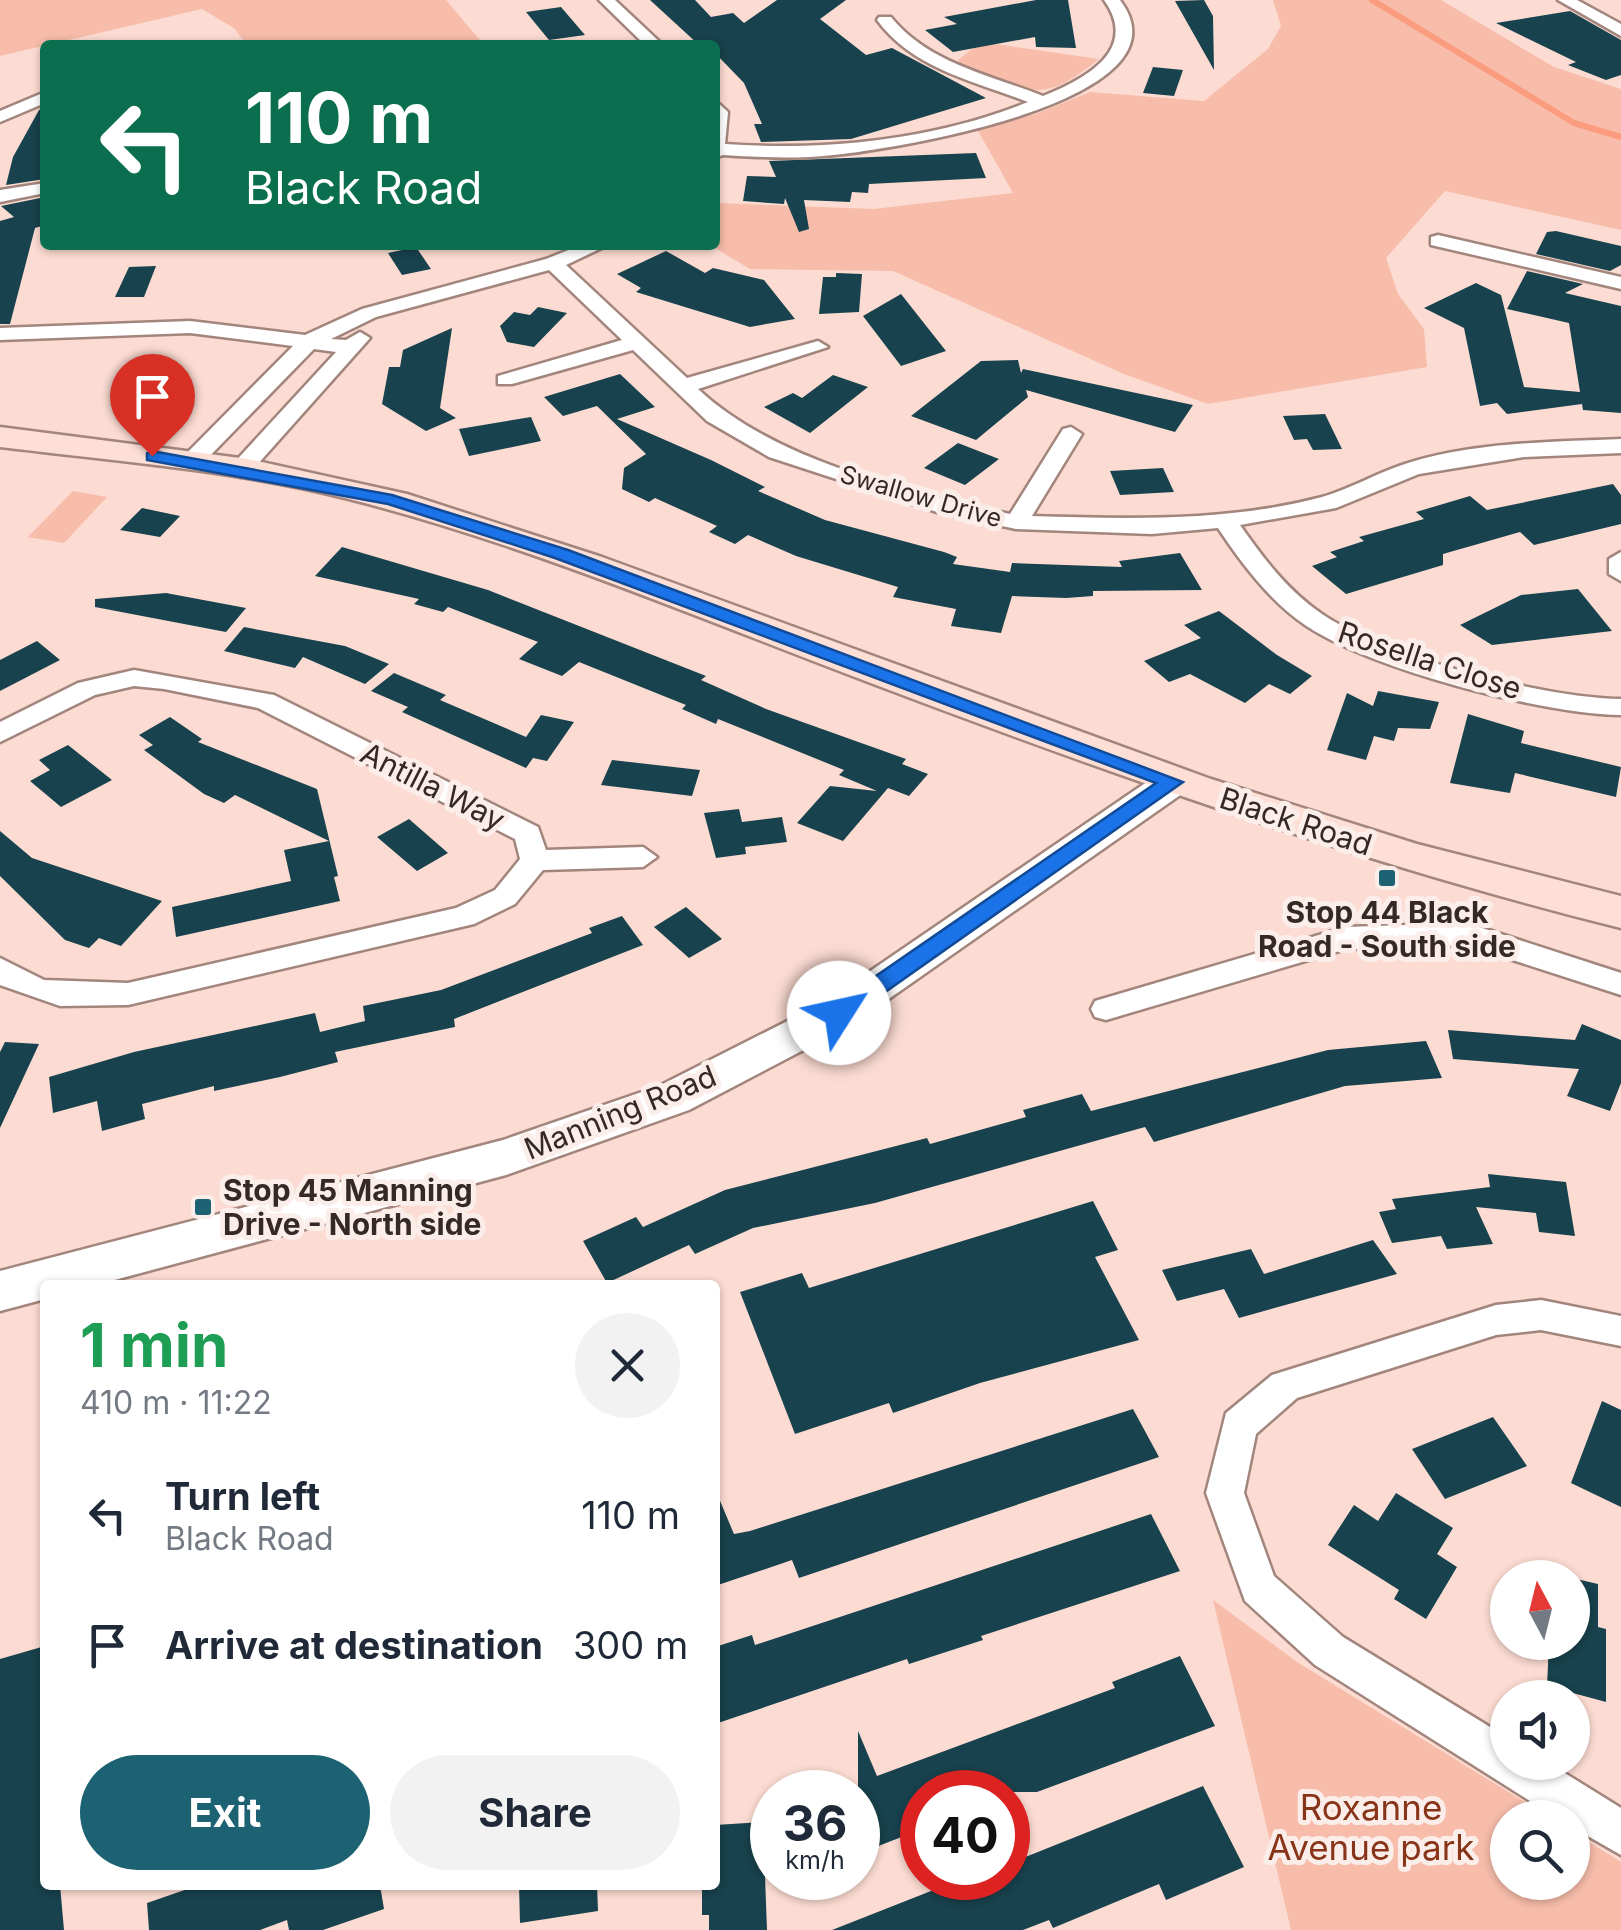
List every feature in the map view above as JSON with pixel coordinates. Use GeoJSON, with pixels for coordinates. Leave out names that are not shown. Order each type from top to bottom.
{"type":"FeatureCollection","features":[{"type":"Feature","properties":{"kind":"main road","name":"Black Road"},"geometry":{"type":"LineString","coordinates":[[0,437],[240,470],[392,500],[561,554],[1173,782],[1491,882],[1621,912]]}},
{"type":"Feature","properties":{"kind":"street"},"geometry":{"type":"LineString","coordinates":[[607,0],[630,26],[649,40]]}},
{"type":"Feature","properties":{"kind":"street"},"geometry":{"type":"LineString","coordinates":[[720,151],[793,153],[878,145],[1045,102],[1092,79],[1122,47],[1124,16],[1112,0]]}},
{"type":"Feature","properties":{"kind":"street"},"geometry":{"type":"LineString","coordinates":[[1566,0],[1621,31]]}},
{"type":"Feature","properties":{"kind":"street"},"geometry":{"type":"LineString","coordinates":[[884,20],[892,33],[914,50],[1045,102]]}},
{"type":"Feature","properties":{"kind":"street"},"geometry":{"type":"LineString","coordinates":[[0,117],[40,98]]}},
{"type":"Feature","properties":{"kind":"street"},"geometry":{"type":"LineString","coordinates":[[0,196],[40,189]]}},
{"type":"Feature","properties":{"kind":"street"},"geometry":{"type":"LineString","coordinates":[[1438,241],[1621,283]]}},
{"type":"Feature","properties":{"kind":"street"},"geometry":{"type":"LineString","coordinates":[[190,462],[310,341],[370,312],[553,263],[586,250]]}},
{"type":"Feature","properties":{"kind":"street","name":"Swallow Drive"},"geometry":{"type":"LineString","coordinates":[[553,263],[715,416],[777,452],[944,507],[1016,522],[1152,527],[1225,520],[1328,503],[1414,468],[1524,450],[1621,446]]}},
{"type":"Feature","properties":{"kind":"street"},"geometry":{"type":"LineString","coordinates":[[240,470],[348,346],[385,318],[436,295]]}},
{"type":"Feature","properties":{"kind":"street"},"geometry":{"type":"LineString","coordinates":[[0,334],[190,327],[348,346]]}},
{"type":"Feature","properties":{"kind":"street"},"geometry":{"type":"LineString","coordinates":[[505,380],[637,342]]}},
{"type":"Feature","properties":{"kind":"street"},"geometry":{"type":"LineString","coordinates":[[684,386],[818,347]]}},
{"type":"Feature","properties":{"kind":"street","name":"Swallow Drive"},"geometry":{"type":"LineString","coordinates":[[1414,468],[1422,457],[1497,438],[1621,430]]}},
{"type":"Feature","properties":{"kind":"street"},"geometry":{"type":"LineString","coordinates":[[1016,522],[1071,434]]}},
{"type":"Feature","properties":{"kind":"street","name":"Rosella Close"},"geometry":{"type":"LineString","coordinates":[[1225,520],[1266,580],[1332,631],[1570,704],[1621,707]]}},
{"type":"Feature","properties":{"kind":"street"},"geometry":{"type":"LineString","coordinates":[[1621,559],[1621,574]]}},
{"type":"Feature","properties":{"kind":"street","name":"Antilla Way"},"geometry":{"type":"LineString","coordinates":[[0,733],[87,689],[134,678],[264,701],[528,834],[535,860]]}},
{"type":"Feature","properties":{"kind":"street","name":"Manning Road"},"geometry":{"type":"LineString","coordinates":[[45,1280],[506,1158],[674,1098],[839,1013],[1173,782]]}},
{"type":"Feature","properties":{"kind":"street"},"geometry":{"type":"LineString","coordinates":[[0,969],[15,984],[84,998],[128,994],[464,917],[504,897],[535,860],[644,857]]}},
{"type":"Feature","properties":{"kind":"street"},"geometry":{"type":"LineString","coordinates":[[1106,1010],[1346,938],[1466,934],[1621,984]]}},
{"type":"Feature","properties":{"kind":"street","name":"Manning Road"},"geometry":{"type":"LineString","coordinates":[[0,1292],[40,1281]]}},
{"type":"Feature","properties":{"kind":"street"},"geometry":{"type":"LineString","coordinates":[[1621,1331],[1541,1316],[1496,1320],[1285,1386],[1239,1426],[1225,1493],[1259,1588],[1328,1651],[1621,1833]]}},
{"type":"Feature","properties":{"kind":"green space"},"geometry":{"type":"Polygon","coordinates":[[[0,0],[446,0],[480,40],[243,40],[234,28],[202,9],[69,40],[40,40],[40,47],[0,56],[0,0]]]}},
{"type":"Feature","properties":{"kind":"green space"},"geometry":{"type":"Polygon","coordinates":[[[1273,0],[1441,0],[1554,67],[1621,89],[1621,230],[1445,191],[1386,258],[1398,294],[1424,329],[1427,367],[1208,404],[1124,374],[893,271],[750,269],[718,250],[720,203],[873,209],[1013,193],[977,129],[1036,114],[1090,92],[1204,101],[1268,49],[1281,26],[1273,0]]]}},
{"type":"Feature","properties":{"kind":"green space"},"geometry":{"type":"Polygon","coordinates":[[[981,42],[1099,59],[1061,84],[1032,90],[961,65],[958,60],[981,42]]]}},
{"type":"Feature","properties":{"kind":"green space"},"geometry":{"type":"Polygon","coordinates":[[[73,491],[107,497],[64,543],[28,537],[73,491]]]}},
{"type":"Feature","properties":{"kind":"green space","name":"Roxanne Avenue park"},"geometry":{"type":"Polygon","coordinates":[[[1213,1600],[1297,1662],[1521,1800],[1490,1800],[1490,1900],[1590,1900],[1590,1843],[1621,1862],[1621,1930],[1291,1930],[1213,1600]]]}},
{"type":"Feature","properties":{"kind":"building"},"geometry":{"type":"Polygon","coordinates":[[[650,0],[695,0],[711,17],[733,13],[744,23],[777,0],[846,0],[820,19],[866,55],[892,48],[986,98],[851,139],[761,142],[754,124],[762,124],[744,83],[720,58],[720,40],[694,40],[650,0]]]}},
{"type":"Feature","properties":{"kind":"building"},"geometry":{"type":"Polygon","coordinates":[[[1036,0],[1068,0],[1076,48],[1036,47],[1035,37],[953,52],[925,30],[957,24],[944,17],[1036,0]]]}},
{"type":"Feature","properties":{"kind":"building"},"geometry":{"type":"Polygon","coordinates":[[[1204,0],[1213,16],[1214,70],[1175,1],[1204,0]]]}},
{"type":"Feature","properties":{"kind":"building"},"geometry":{"type":"Polygon","coordinates":[[[561,7],[585,35],[549,40],[526,12],[561,7]]]}},
{"type":"Feature","properties":{"kind":"building"},"geometry":{"type":"Polygon","coordinates":[[[1570,11],[1621,40],[1621,75],[1606,80],[1568,65],[1576,62],[1496,23],[1570,11]]]}},
{"type":"Feature","properties":{"kind":"building"},"geometry":{"type":"Polygon","coordinates":[[[1153,67],[1183,70],[1174,96],[1143,93],[1153,67]]]}},
{"type":"Feature","properties":{"kind":"building"},"geometry":{"type":"Polygon","coordinates":[[[39,110],[40,180],[6,185],[13,157],[39,110]]]}},
{"type":"Feature","properties":{"kind":"building"},"geometry":{"type":"Polygon","coordinates":[[[976,153],[986,178],[869,184],[868,193],[852,192],[850,202],[804,200],[809,229],[799,232],[785,198],[784,204],[743,201],[747,176],[776,177],[769,161],[976,153]]]}},
{"type":"Feature","properties":{"kind":"building"},"geometry":{"type":"Polygon","coordinates":[[[40,198],[40,226],[35,228],[10,324],[0,324],[0,221],[14,217],[1,206],[40,198]]]}},
{"type":"Feature","properties":{"kind":"building"},"geometry":{"type":"Polygon","coordinates":[[[1547,232],[1621,246],[1621,265],[1610,271],[1536,254],[1547,232]]]}},
{"type":"Feature","properties":{"kind":"building"},"geometry":{"type":"Polygon","coordinates":[[[418,250],[431,269],[402,275],[388,253],[418,250]]]}},
{"type":"Feature","properties":{"kind":"building"},"geometry":{"type":"Polygon","coordinates":[[[666,251],[705,273],[713,268],[764,280],[795,319],[750,327],[636,292],[641,288],[617,274],[666,251]]]}},
{"type":"Feature","properties":{"kind":"building"},"geometry":{"type":"Polygon","coordinates":[[[156,266],[144,297],[115,297],[129,267],[156,266]]]}},
{"type":"Feature","properties":{"kind":"building"},"geometry":{"type":"Polygon","coordinates":[[[1527,271],[1583,284],[1565,293],[1621,306],[1621,413],[1583,410],[1582,404],[1507,414],[1497,403],[1480,406],[1464,328],[1424,308],[1476,283],[1501,295],[1524,387],[1580,392],[1569,323],[1507,309],[1527,271]]]}},
{"type":"Feature","properties":{"kind":"building"},"geometry":{"type":"Polygon","coordinates":[[[836,273],[862,274],[859,312],[819,314],[823,277],[836,277],[836,273]]]}},
{"type":"Feature","properties":{"kind":"building"},"geometry":{"type":"Polygon","coordinates":[[[901,294],[946,351],[901,366],[863,316],[901,294]]]}},
{"type":"Feature","properties":{"kind":"building"},"geometry":{"type":"Polygon","coordinates":[[[538,307],[567,313],[534,347],[507,342],[500,326],[514,312],[530,315],[538,307]]]}},
{"type":"Feature","properties":{"kind":"building"},"geometry":{"type":"Polygon","coordinates":[[[452,328],[440,408],[456,418],[426,431],[382,404],[389,367],[400,367],[403,350],[452,328]]]}},
{"type":"Feature","properties":{"kind":"building"},"geometry":{"type":"Polygon","coordinates":[[[1018,360],[1021,373],[1023,369],[1193,405],[1175,432],[1026,390],[1028,397],[976,440],[911,416],[981,361],[1018,360]]]}},
{"type":"Feature","properties":{"kind":"building"},"geometry":{"type":"Polygon","coordinates":[[[620,374],[655,407],[617,419],[711,460],[765,487],[758,491],[825,520],[944,552],[957,557],[953,564],[1010,572],[1012,563],[1122,567],[1119,561],[1180,553],[1202,590],[1093,591],[1093,596],[1066,598],[1012,596],[1001,633],[951,626],[956,609],[893,597],[898,587],[796,556],[748,535],[735,544],[709,532],[717,526],[655,498],[649,502],[622,489],[624,468],[646,454],[597,406],[563,416],[544,397],[620,374]]]}},
{"type":"Feature","properties":{"kind":"building"},"geometry":{"type":"Polygon","coordinates":[[[833,375],[868,387],[810,433],[764,407],[793,393],[802,398],[833,375]]]}},
{"type":"Feature","properties":{"kind":"building"},"geometry":{"type":"Polygon","coordinates":[[[1325,414],[1342,449],[1313,450],[1307,439],[1294,440],[1283,416],[1325,414]]]}},
{"type":"Feature","properties":{"kind":"building"},"geometry":{"type":"Polygon","coordinates":[[[531,417],[541,441],[469,456],[459,429],[531,417]]]}},
{"type":"Feature","properties":{"kind":"building"},"geometry":{"type":"Polygon","coordinates":[[[958,443],[999,459],[965,485],[924,468],[958,443]]]}},
{"type":"Feature","properties":{"kind":"building"},"geometry":{"type":"Polygon","coordinates":[[[1163,468],[1174,492],[1120,495],[1110,471],[1163,468]]]}},
{"type":"Feature","properties":{"kind":"building"},"geometry":{"type":"Polygon","coordinates":[[[1613,484],[1621,495],[1621,524],[1534,545],[1520,532],[1443,554],[1443,565],[1346,594],[1312,566],[1337,557],[1330,552],[1364,541],[1359,537],[1424,519],[1416,512],[1470,496],[1487,510],[1613,484]]]}},
{"type":"Feature","properties":{"kind":"building"},"geometry":{"type":"Polygon","coordinates":[[[142,508],[180,516],[160,537],[120,530],[142,508]]]}},
{"type":"Feature","properties":{"kind":"building"},"geometry":{"type":"Polygon","coordinates":[[[342,547],[488,590],[706,676],[701,680],[766,709],[906,759],[902,764],[928,774],[909,796],[888,788],[843,841],[797,823],[830,786],[877,791],[839,775],[844,770],[718,719],[716,724],[682,709],[686,705],[579,662],[562,676],[519,659],[538,642],[448,607],[443,612],[414,604],[419,599],[315,576],[342,547]]]}},
{"type":"Feature","properties":{"kind":"building"},"geometry":{"type":"Polygon","coordinates":[[[1578,589],[1612,631],[1492,645],[1460,625],[1521,595],[1578,589]]]}},
{"type":"Feature","properties":{"kind":"building"},"geometry":{"type":"Polygon","coordinates":[[[166,593],[246,608],[226,632],[95,607],[95,599],[166,593]]]}},
{"type":"Feature","properties":{"kind":"building"},"geometry":{"type":"Polygon","coordinates":[[[1219,611],[1312,676],[1290,694],[1269,684],[1245,703],[1190,674],[1169,682],[1144,661],[1201,638],[1184,625],[1219,611]]]}},
{"type":"Feature","properties":{"kind":"building"},"geometry":{"type":"Polygon","coordinates":[[[244,627],[345,646],[389,664],[365,684],[303,657],[295,668],[224,651],[244,627]]]}},
{"type":"Feature","properties":{"kind":"building"},"geometry":{"type":"Polygon","coordinates":[[[37,641],[60,660],[0,691],[0,660],[37,641]]]}},
{"type":"Feature","properties":{"kind":"building"},"geometry":{"type":"Polygon","coordinates":[[[394,673],[446,695],[440,700],[526,737],[541,715],[574,722],[547,761],[533,758],[526,768],[402,712],[408,707],[371,691],[394,673]]]}},
{"type":"Feature","properties":{"kind":"building"},"geometry":{"type":"Polygon","coordinates":[[[1378,691],[1439,702],[1430,729],[1398,728],[1394,741],[1374,736],[1366,760],[1327,750],[1347,693],[1373,706],[1378,691]]]}},
{"type":"Feature","properties":{"kind":"building"},"geometry":{"type":"Polygon","coordinates":[[[1468,714],[1524,731],[1521,743],[1621,767],[1616,797],[1515,773],[1510,793],[1450,783],[1468,714]]]}},
{"type":"Feature","properties":{"kind":"building"},"geometry":{"type":"Polygon","coordinates":[[[170,717],[202,739],[198,742],[317,789],[338,876],[334,877],[340,901],[176,937],[172,907],[291,881],[284,850],[329,841],[235,795],[224,803],[204,794],[144,750],[153,745],[139,735],[170,717]]]}},
{"type":"Feature","properties":{"kind":"building"},"geometry":{"type":"Polygon","coordinates":[[[68,745],[112,780],[61,807],[30,781],[50,770],[39,760],[68,745]]]}},
{"type":"Feature","properties":{"kind":"building"},"geometry":{"type":"Polygon","coordinates":[[[612,760],[700,770],[692,796],[601,785],[612,760]]]}},
{"type":"Feature","properties":{"kind":"building"},"geometry":{"type":"Polygon","coordinates":[[[739,809],[742,822],[782,817],[787,842],[745,847],[746,854],[716,858],[704,813],[739,809]]]}},
{"type":"Feature","properties":{"kind":"building"},"geometry":{"type":"Polygon","coordinates":[[[409,819],[448,853],[417,871],[377,837],[409,819]]]}},
{"type":"Feature","properties":{"kind":"building"},"geometry":{"type":"Polygon","coordinates":[[[0,831],[32,858],[162,901],[121,946],[99,938],[89,948],[65,940],[0,876],[0,831]]]}},
{"type":"Feature","properties":{"kind":"building"},"geometry":{"type":"Polygon","coordinates":[[[686,907],[722,939],[689,958],[654,927],[686,907]]]}},
{"type":"Feature","properties":{"kind":"building"},"geometry":{"type":"Polygon","coordinates":[[[622,916],[643,945],[454,1019],[455,1027],[335,1052],[338,1062],[280,1077],[214,1091],[214,1086],[142,1104],[145,1119],[102,1131],[97,1101],[53,1113],[49,1077],[134,1052],[315,1013],[320,1032],[365,1021],[363,1006],[441,990],[592,933],[589,928],[622,916]]]}},
{"type":"Feature","properties":{"kind":"building"},"geometry":{"type":"Polygon","coordinates":[[[1582,1024],[1621,1040],[1621,1083],[1610,1111],[1567,1096],[1579,1069],[1453,1059],[1448,1030],[1575,1040],[1582,1024]]]}},
{"type":"Feature","properties":{"kind":"building"},"geometry":{"type":"Polygon","coordinates":[[[1426,1041],[1442,1078],[1345,1086],[1154,1142],[1145,1127],[875,1203],[753,1228],[695,1254],[689,1245],[613,1280],[605,1280],[583,1241],[636,1217],[643,1227],[725,1190],[927,1138],[930,1144],[1026,1117],[1023,1110],[1082,1094],[1091,1111],[1328,1050],[1426,1041]]]}},
{"type":"Feature","properties":{"kind":"building"},"geometry":{"type":"Polygon","coordinates":[[[5,1042],[39,1044],[0,1128],[0,1052],[5,1042]]]}},
{"type":"Feature","properties":{"kind":"building"},"geometry":{"type":"Polygon","coordinates":[[[1488,1174],[1566,1182],[1575,1236],[1539,1232],[1536,1213],[1476,1207],[1493,1244],[1447,1249],[1441,1236],[1392,1243],[1379,1212],[1396,1209],[1392,1199],[1490,1187],[1488,1174]]]}},
{"type":"Feature","properties":{"kind":"building"},"geometry":{"type":"Polygon","coordinates":[[[1093,1201],[1118,1250],[1095,1257],[1139,1340],[980,1383],[893,1413],[889,1403],[795,1434],[740,1292],[802,1273],[809,1288],[1093,1201]]]}},
{"type":"Feature","properties":{"kind":"building"},"geometry":{"type":"Polygon","coordinates":[[[1373,1240],[1397,1274],[1239,1318],[1224,1289],[1177,1301],[1162,1270],[1251,1249],[1264,1274],[1373,1240]]]}},
{"type":"Feature","properties":{"kind":"building"},"geometry":{"type":"Polygon","coordinates":[[[1602,1401],[1621,1410],[1621,1507],[1571,1483],[1602,1401]]]}},
{"type":"Feature","properties":{"kind":"building"},"geometry":{"type":"Polygon","coordinates":[[[1133,1409],[1159,1457],[799,1578],[792,1560],[720,1584],[720,1501],[734,1534],[1133,1409]]]}},
{"type":"Feature","properties":{"kind":"building"},"geometry":{"type":"Polygon","coordinates":[[[1493,1417],[1527,1466],[1445,1499],[1412,1449],[1493,1417]]]}},
{"type":"Feature","properties":{"kind":"building"},"geometry":{"type":"Polygon","coordinates":[[[1396,1493],[1453,1528],[1437,1554],[1457,1567],[1426,1619],[1394,1599],[1399,1590],[1328,1545],[1354,1505],[1378,1521],[1396,1493]]]}},
{"type":"Feature","properties":{"kind":"building"},"geometry":{"type":"Polygon","coordinates":[[[1151,1514],[1180,1571],[981,1636],[983,1640],[909,1664],[907,1659],[720,1722],[720,1645],[752,1635],[755,1645],[1151,1514]]]}},
{"type":"Feature","properties":{"kind":"building"},"geometry":{"type":"Polygon","coordinates":[[[1590,1582],[1598,1584],[1598,1627],[1606,1629],[1606,1702],[1590,1698],[1590,1680],[1547,1680],[1548,1660],[1590,1660],[1590,1582]]]}},
{"type":"Feature","properties":{"kind":"building"},"geometry":{"type":"Polygon","coordinates":[[[40,1647],[40,1890],[60,1890],[64,1930],[0,1930],[0,1659],[40,1647]]]}},
{"type":"Feature","properties":{"kind":"building"},"geometry":{"type":"Polygon","coordinates":[[[1180,1656],[1215,1726],[1037,1792],[1030,1792],[1030,1770],[900,1770],[900,1838],[880,1845],[880,1775],[1115,1688],[1112,1682],[1180,1656]]]}},
{"type":"Feature","properties":{"kind":"building"},"geometry":{"type":"Polygon","coordinates":[[[858,1731],[874,1770],[858,1770],[858,1731]]]}},
{"type":"Feature","properties":{"kind":"building"},"geometry":{"type":"Polygon","coordinates":[[[1203,1786],[1244,1867],[1166,1900],[1159,1884],[1053,1928],[1049,1920],[1023,1930],[832,1930],[908,1900],[1030,1900],[1030,1855],[1203,1786]]]}},
{"type":"Feature","properties":{"kind":"building"},"geometry":{"type":"Polygon","coordinates":[[[750,1823],[750,1900],[766,1900],[767,1930],[709,1930],[709,1915],[702,1915],[702,1890],[720,1890],[720,1825],[750,1823]]]}},
{"type":"Feature","properties":{"kind":"building"},"geometry":{"type":"Polygon","coordinates":[[[185,1890],[381,1890],[384,1909],[323,1930],[289,1930],[287,1920],[260,1930],[149,1930],[147,1903],[185,1890]]]}},
{"type":"Feature","properties":{"kind":"building"},"geometry":{"type":"Polygon","coordinates":[[[519,1890],[597,1890],[598,1911],[520,1923],[519,1890]]]}},
{"type":"Feature","properties":{"kind":"waterway"},"geometry":{"type":"LineString","coordinates":[[1372,0],[1574,123],[1621,137]]}},
{"type":"Feature","properties":{"kind":"place","name":"Stop 44 Black Road - South side"},"geometry":{"type":"Point","coordinates":[1387,878]}},
{"type":"Feature","properties":{"kind":"place","name":"Stop 45 Manning Drive - North side"},"geometry":{"type":"Point","coordinates":[203,1207]}},
{"type":"Feature","properties":{"kind":"route"},"geometry":{"type":"LineString","coordinates":[[152,456],[290,478],[392,500],[561,554],[1173,782],[839,1013]]}}]}
